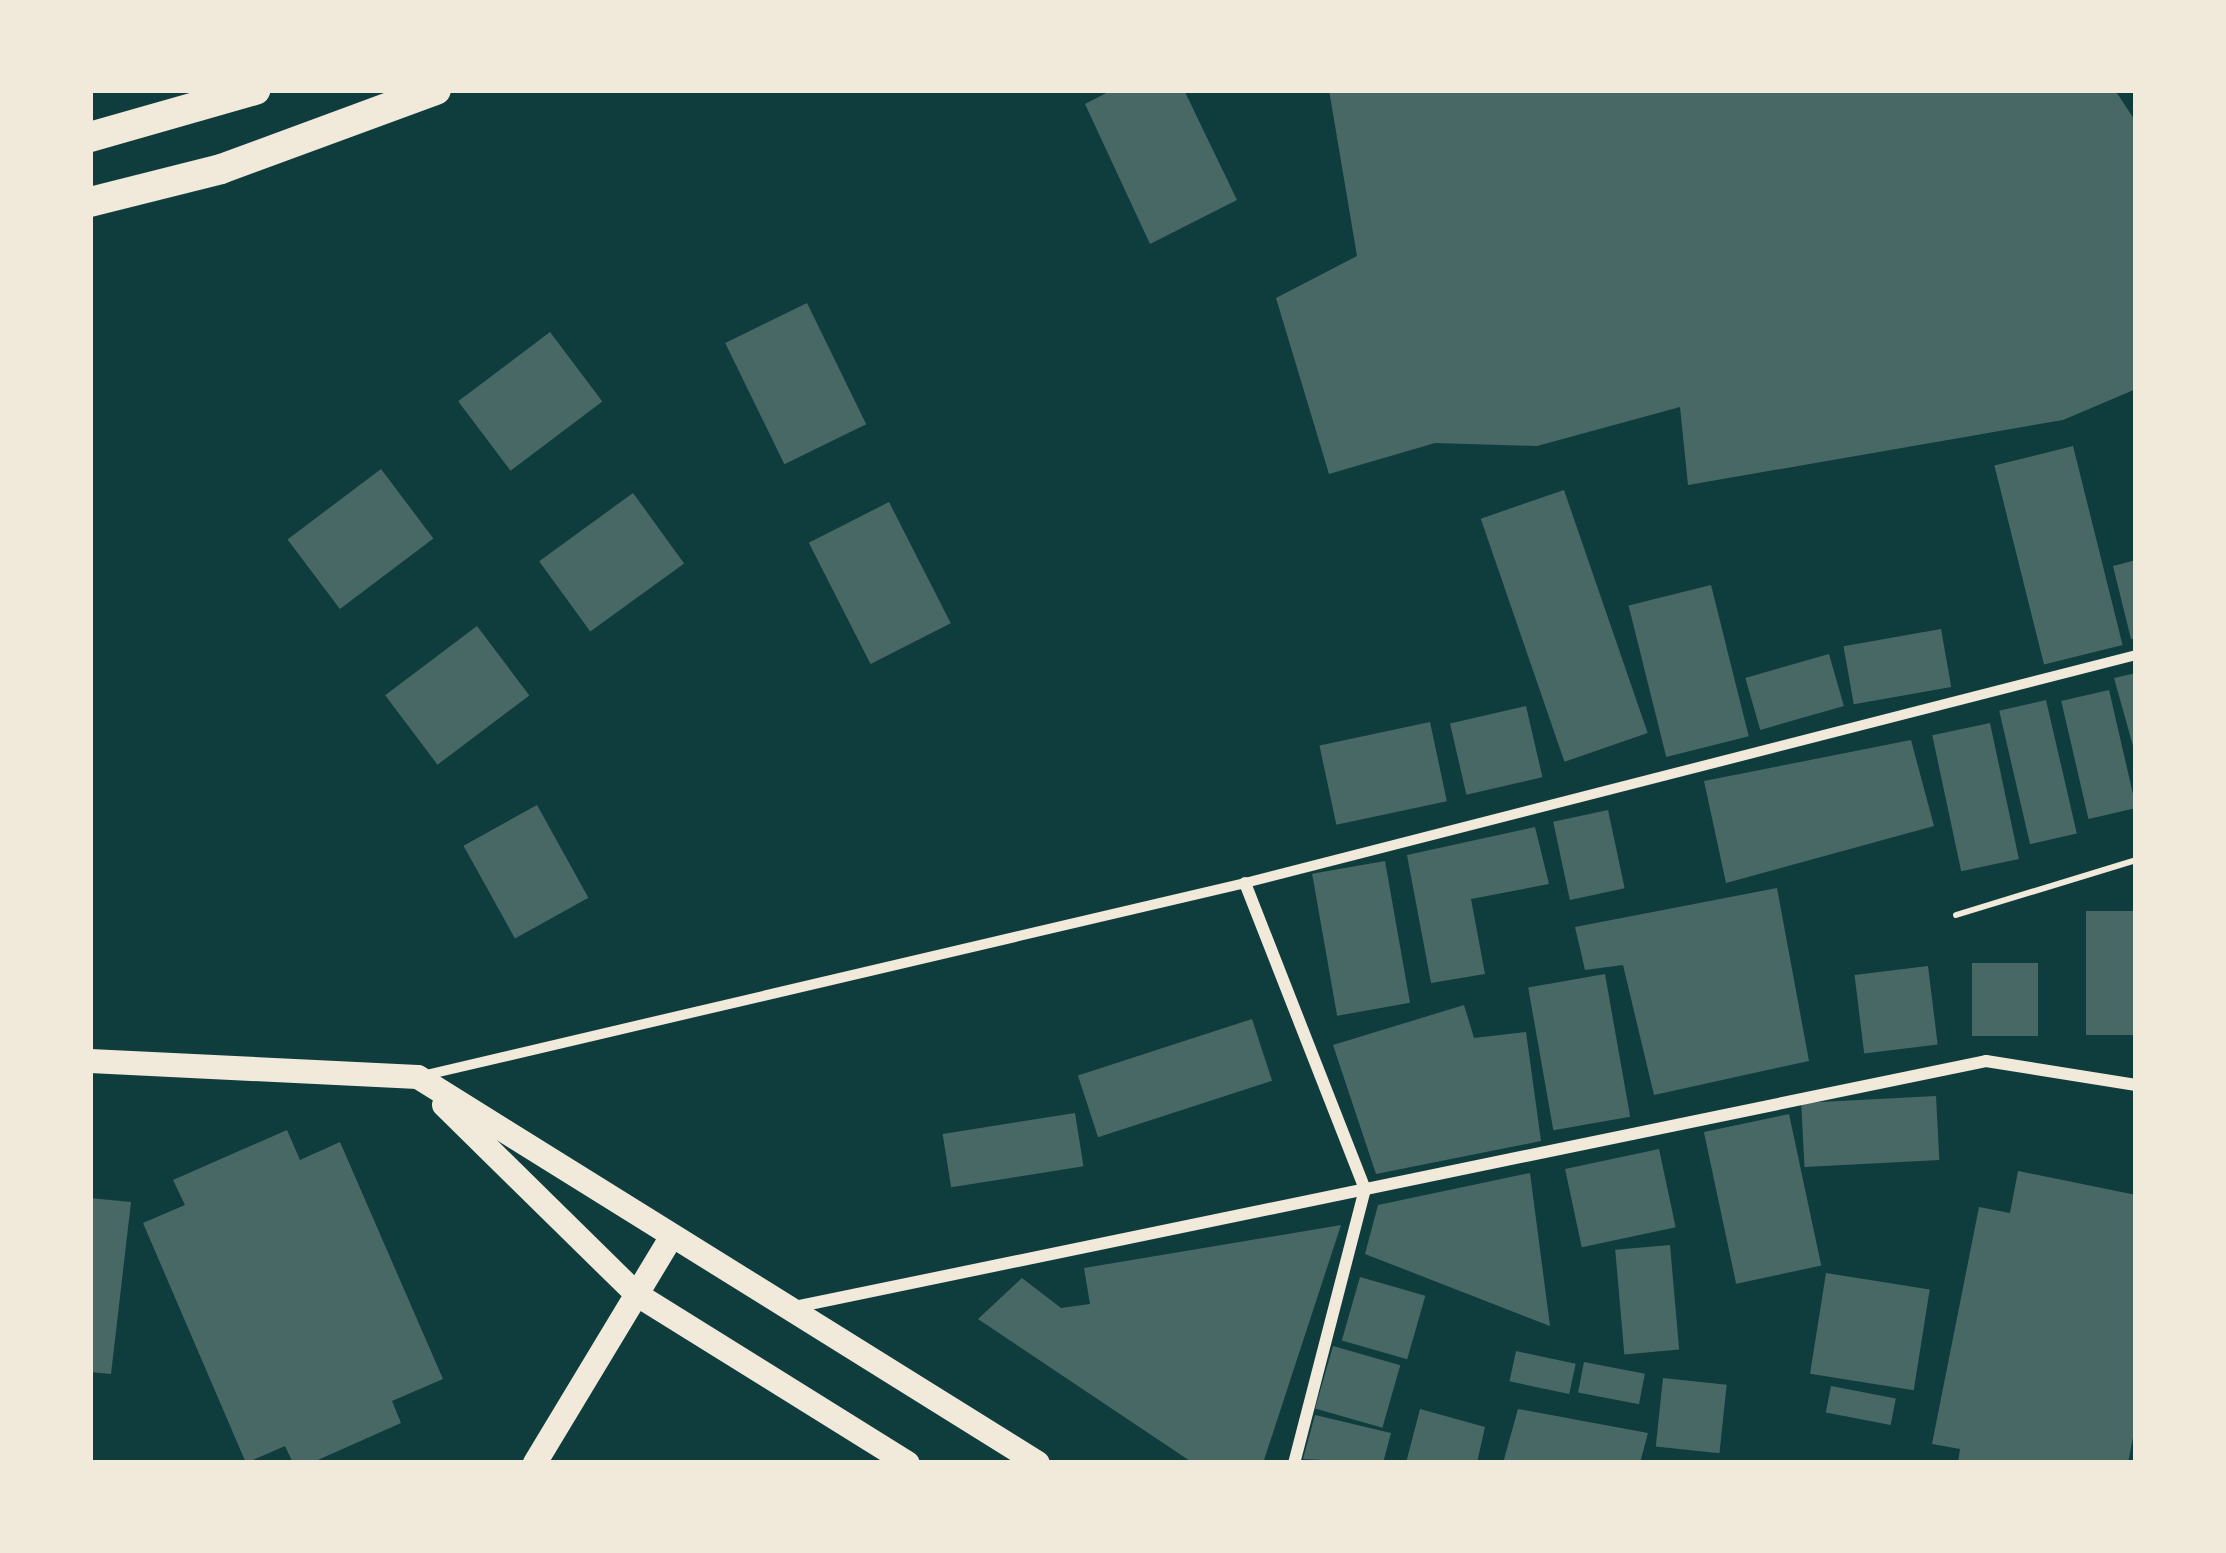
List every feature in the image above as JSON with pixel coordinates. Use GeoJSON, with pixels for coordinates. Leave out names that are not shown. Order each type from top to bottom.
{"type":"FeatureCollection","features":[{"type":"Feature","properties":{"kind":"main road"},"geometry":{"type":"LineString","coordinates":[[90,137],[255,90]]}},
{"type":"Feature","properties":{"kind":"main road"},"geometry":{"type":"LineString","coordinates":[[90,202],[220,169],[436,90]]}},
{"type":"Feature","properties":{"kind":"main road"},"geometry":{"type":"LineString","coordinates":[[90,1061],[418,1077],[1038,1463]]}},
{"type":"Feature","properties":{"kind":"main road"},"geometry":{"type":"LineString","coordinates":[[418,1077],[638,1294],[908,1463]]}},
{"type":"Feature","properties":{"kind":"main road"},"geometry":{"type":"LineString","coordinates":[[535,1463],[672,1235]]}},
{"type":"Feature","properties":{"kind":"street"},"geometry":{"type":"LineString","coordinates":[[418,1077],[1245,883],[2136,655]]}},
{"type":"Feature","properties":{"kind":"street"},"geometry":{"type":"LineString","coordinates":[[1245,883],[1365,1189],[1294,1463]]}},
{"type":"Feature","properties":{"kind":"street"},"geometry":{"type":"LineString","coordinates":[[788,1308],[1986,1061],[2136,1085]]}},
{"type":"Feature","properties":{"kind":"path"},"geometry":{"type":"LineString","coordinates":[[1957,915],[2136,860]]}},
{"type":"Feature","properties":{"kind":"building"},"geometry":{"type":"Polygon","coordinates":[[[1112,90],[1184,90],[1237,200],[1150,244],[1085,104],[1112,90]]]}},
{"type":"Feature","properties":{"kind":"building"},"geometry":{"type":"Polygon","coordinates":[[[1329,90],[2115,90],[2136,122],[2136,389],[2063,420],[1688,485],[1680,407],[1537,446],[1435,443],[1329,474],[1276,298],[1357,256],[1329,90]]]}},
{"type":"Feature","properties":{"kind":"building"},"geometry":{"type":"Polygon","coordinates":[[[807,303],[866,424],[784,464],[725,343],[807,303]]]}},
{"type":"Feature","properties":{"kind":"building"},"geometry":{"type":"Polygon","coordinates":[[[550,332],[602,401],[511,471],[458,401],[550,332]]]}},
{"type":"Feature","properties":{"kind":"building"},"geometry":{"type":"Polygon","coordinates":[[[2073,446],[2123,645],[2044,665],[1994,466],[2073,446]]]}},
{"type":"Feature","properties":{"kind":"building"},"geometry":{"type":"Polygon","coordinates":[[[381,469],[433,538],[340,609],[288,539],[381,469]]]}},
{"type":"Feature","properties":{"kind":"building"},"geometry":{"type":"Polygon","coordinates":[[[1564,490],[1648,733],[1564,762],[1481,519],[1564,490]]]}},
{"type":"Feature","properties":{"kind":"building"},"geometry":{"type":"Polygon","coordinates":[[[633,493],[684,563],[590,632],[539,561],[633,493]]]}},
{"type":"Feature","properties":{"kind":"building"},"geometry":{"type":"Polygon","coordinates":[[[889,502],[951,623],[871,664],[809,543],[889,502]]]}},
{"type":"Feature","properties":{"kind":"building"},"geometry":{"type":"Polygon","coordinates":[[[2136,560],[2136,638],[2131,639],[2113,566],[2136,560]]]}},
{"type":"Feature","properties":{"kind":"building"},"geometry":{"type":"Polygon","coordinates":[[[1711,585],[1749,736],[1666,757],[1629,606],[1711,585]]]}},
{"type":"Feature","properties":{"kind":"building"},"geometry":{"type":"Polygon","coordinates":[[[477,626],[529,695],[438,765],[385,695],[477,626]]]}},
{"type":"Feature","properties":{"kind":"building"},"geometry":{"type":"Polygon","coordinates":[[[1941,629],[1951,687],[1854,704],[1844,646],[1941,629]]]}},
{"type":"Feature","properties":{"kind":"building"},"geometry":{"type":"Polygon","coordinates":[[[1829,654],[1844,706],[1760,730],[1745,678],[1829,654]]]}},
{"type":"Feature","properties":{"kind":"building"},"geometry":{"type":"Polygon","coordinates":[[[2136,673],[2136,753],[2135,753],[2114,678],[2136,673]]]}},
{"type":"Feature","properties":{"kind":"building"},"geometry":{"type":"Polygon","coordinates":[[[2109,690],[2136,808],[2088,819],[2061,701],[2109,690]]]}},
{"type":"Feature","properties":{"kind":"building"},"geometry":{"type":"Polygon","coordinates":[[[2046,700],[2077,833],[2030,844],[1999,711],[2046,700]]]}},
{"type":"Feature","properties":{"kind":"building"},"geometry":{"type":"Polygon","coordinates":[[[1526,706],[1542,777],[1466,795],[1450,724],[1526,706]]]}},
{"type":"Feature","properties":{"kind":"building"},"geometry":{"type":"Polygon","coordinates":[[[1430,722],[1447,801],[1336,825],[1319,745],[1430,722]]]}},
{"type":"Feature","properties":{"kind":"building"},"geometry":{"type":"Polygon","coordinates":[[[1990,723],[2019,859],[1961,871],[1932,735],[1990,723]]]}},
{"type":"Feature","properties":{"kind":"building"},"geometry":{"type":"Polygon","coordinates":[[[1911,740],[1934,826],[1726,883],[1704,781],[1911,740]]]}},
{"type":"Feature","properties":{"kind":"building"},"geometry":{"type":"Polygon","coordinates":[[[537,805],[588,898],[515,938],[464,846],[537,805]]]}},
{"type":"Feature","properties":{"kind":"building"},"geometry":{"type":"Polygon","coordinates":[[[1608,810],[1625,888],[1570,900],[1553,822],[1608,810]]]}},
{"type":"Feature","properties":{"kind":"building"},"geometry":{"type":"Polygon","coordinates":[[[1535,827],[1549,884],[1471,899],[1485,974],[1431,983],[1407,855],[1535,827]]]}},
{"type":"Feature","properties":{"kind":"building"},"geometry":{"type":"Polygon","coordinates":[[[1385,861],[1410,1003],[1337,1016],[1312,874],[1385,861]]]}},
{"type":"Feature","properties":{"kind":"building"},"geometry":{"type":"Polygon","coordinates":[[[1777,888],[1809,1061],[1654,1095],[1623,965],[1585,970],[1575,927],[1777,888]]]}},
{"type":"Feature","properties":{"kind":"building"},"geometry":{"type":"Polygon","coordinates":[[[2086,911],[2136,911],[2136,1035],[2086,1035],[2086,911]]]}},
{"type":"Feature","properties":{"kind":"building"},"geometry":{"type":"Polygon","coordinates":[[[1972,963],[2038,963],[2038,1036],[1972,1036],[1972,963]]]}},
{"type":"Feature","properties":{"kind":"building"},"geometry":{"type":"Polygon","coordinates":[[[1928,966],[1938,1044],[1864,1053],[1855,975],[1928,966]]]}},
{"type":"Feature","properties":{"kind":"building"},"geometry":{"type":"Polygon","coordinates":[[[1605,974],[1630,1117],[1553,1130],[1528,988],[1605,974]]]}},
{"type":"Feature","properties":{"kind":"building"},"geometry":{"type":"Polygon","coordinates":[[[1464,1005],[1474,1038],[1526,1032],[1541,1141],[1376,1174],[1333,1045],[1464,1005]]]}},
{"type":"Feature","properties":{"kind":"building"},"geometry":{"type":"Polygon","coordinates":[[[1252,1019],[1272,1081],[1098,1137],[1078,1076],[1252,1019]]]}},
{"type":"Feature","properties":{"kind":"building"},"geometry":{"type":"Polygon","coordinates":[[[1936,1096],[1939,1160],[1805,1167],[1801,1103],[1936,1096]]]}},
{"type":"Feature","properties":{"kind":"building"},"geometry":{"type":"Polygon","coordinates":[[[1075,1113],[1083,1166],[951,1187],[943,1134],[1075,1113]]]}},
{"type":"Feature","properties":{"kind":"building"},"geometry":{"type":"Polygon","coordinates":[[[1789,1114],[1821,1266],[1736,1284],[1704,1132],[1789,1114]]]}},
{"type":"Feature","properties":{"kind":"building"},"geometry":{"type":"Polygon","coordinates":[[[287,1130],[300,1160],[340,1142],[443,1379],[392,1401],[401,1423],[311,1463],[293,1463],[285,1446],[246,1463],[143,1223],[185,1205],[173,1180],[287,1130]]]}},
{"type":"Feature","properties":{"kind":"building"},"geometry":{"type":"Polygon","coordinates":[[[1659,1149],[1676,1227],[1582,1247],[1565,1169],[1659,1149]]]}},
{"type":"Feature","properties":{"kind":"building"},"geometry":{"type":"Polygon","coordinates":[[[2018,1171],[2136,1195],[2136,1422],[2128,1463],[1958,1463],[1960,1449],[1932,1444],[1979,1207],[2010,1213],[2018,1171]]]}},
{"type":"Feature","properties":{"kind":"building"},"geometry":{"type":"Polygon","coordinates":[[[1530,1173],[1550,1326],[1365,1254],[1378,1205],[1530,1173]]]}},
{"type":"Feature","properties":{"kind":"building"},"geometry":{"type":"Polygon","coordinates":[[[90,1198],[131,1202],[111,1374],[90,1372],[90,1198]]]}},
{"type":"Feature","properties":{"kind":"building"},"geometry":{"type":"Polygon","coordinates":[[[1341,1225],[1263,1463],[1193,1463],[978,1319],[1022,1278],[1061,1308],[1090,1304],[1084,1268],[1341,1225]]]}},
{"type":"Feature","properties":{"kind":"building"},"geometry":{"type":"Polygon","coordinates":[[[1670,1245],[1679,1350],[1624,1354],[1615,1250],[1670,1245]]]}},
{"type":"Feature","properties":{"kind":"building"},"geometry":{"type":"Polygon","coordinates":[[[1826,1273],[1930,1289],[1914,1390],[1810,1374],[1826,1273]]]}},
{"type":"Feature","properties":{"kind":"building"},"geometry":{"type":"Polygon","coordinates":[[[1360,1277],[1425,1296],[1407,1359],[1342,1340],[1360,1277]]]}},
{"type":"Feature","properties":{"kind":"building"},"geometry":{"type":"Polygon","coordinates":[[[1333,1346],[1400,1365],[1382,1428],[1315,1408],[1333,1346]]]}},
{"type":"Feature","properties":{"kind":"building"},"geometry":{"type":"Polygon","coordinates":[[[1516,1351],[1576,1364],[1569,1394],[1510,1381],[1516,1351]]]}},
{"type":"Feature","properties":{"kind":"building"},"geometry":{"type":"Polygon","coordinates":[[[1584,1362],[1645,1374],[1639,1404],[1578,1392],[1584,1362]]]}},
{"type":"Feature","properties":{"kind":"building"},"geometry":{"type":"Polygon","coordinates":[[[1663,1378],[1727,1385],[1719,1453],[1656,1447],[1663,1378]]]}},
{"type":"Feature","properties":{"kind":"building"},"geometry":{"type":"Polygon","coordinates":[[[1831,1386],[1896,1399],[1891,1425],[1826,1413],[1831,1386]]]}},
{"type":"Feature","properties":{"kind":"building"},"geometry":{"type":"Polygon","coordinates":[[[1420,1409],[1485,1427],[1477,1463],[1406,1463],[1420,1409]]]}},
{"type":"Feature","properties":{"kind":"building"},"geometry":{"type":"Polygon","coordinates":[[[1518,1409],[1648,1433],[1640,1463],[1503,1463],[1518,1409]]]}},
{"type":"Feature","properties":{"kind":"building"},"geometry":{"type":"Polygon","coordinates":[[[1315,1415],[1391,1433],[1383,1463],[1303,1459],[1315,1415]]]}}]}
